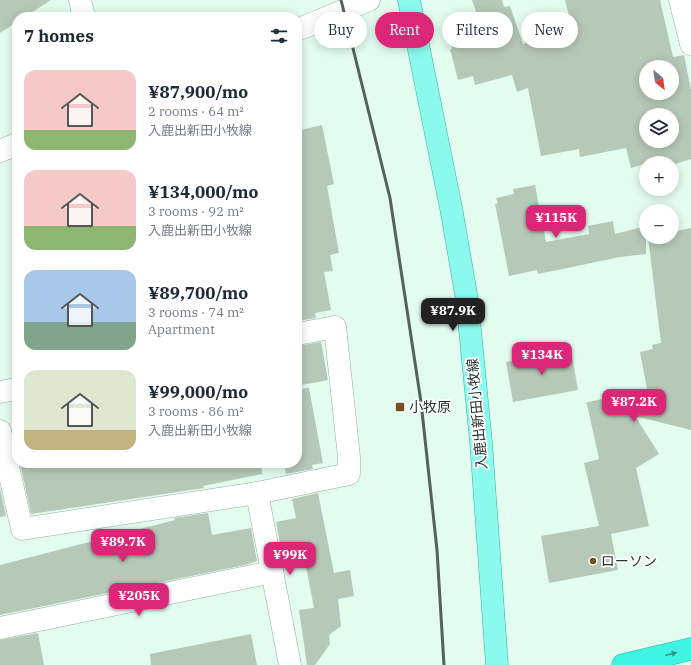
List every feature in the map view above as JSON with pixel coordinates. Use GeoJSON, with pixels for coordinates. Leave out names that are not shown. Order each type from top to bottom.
{"type":"FeatureCollection","features":[{"type":"Feature","properties":{"kind":"highway"},"geometry":{"type":"LineString","coordinates":[[623,665],[691,649]]}},
{"type":"Feature","properties":{"kind":"main road","name":"入鹿出新田小牧線"},"geometry":{"type":"LineString","coordinates":[[409,0],[452,213],[467,300],[481,442],[497,665]]}},
{"type":"Feature","properties":{"kind":"street"},"geometry":{"type":"LineString","coordinates":[[80,0],[83,12]]}},
{"type":"Feature","properties":{"kind":"street"},"geometry":{"type":"LineString","coordinates":[[302,28],[369,0]]}},
{"type":"Feature","properties":{"kind":"street"},"geometry":{"type":"LineString","coordinates":[[680,0],[691,44]]}},
{"type":"Feature","properties":{"kind":"street"},"geometry":{"type":"LineString","coordinates":[[0,431],[22,529],[257,493],[349,474],[349,457],[335,327],[302,333]]}},
{"type":"Feature","properties":{"kind":"street"},"geometry":{"type":"LineString","coordinates":[[0,392],[12,390]]}},
{"type":"Feature","properties":{"kind":"street"},"geometry":{"type":"LineString","coordinates":[[257,493],[290,665]]}},
{"type":"Feature","properties":{"kind":"street"},"geometry":{"type":"LineString","coordinates":[[0,628],[272,572]]}},
{"type":"Feature","properties":{"kind":"building"},"geometry":{"type":"Polygon","coordinates":[[[0,0],[51,0],[33,12],[12,12],[12,25],[0,33],[0,0]]]}},
{"type":"Feature","properties":{"kind":"building"},"geometry":{"type":"Polygon","coordinates":[[[472,0],[502,0],[504,7],[510,6],[512,12],[476,12],[472,0]]]}},
{"type":"Feature","properties":{"kind":"building"},"geometry":{"type":"Polygon","coordinates":[[[565,0],[660,0],[673,57],[684,55],[691,90],[691,159],[679,163],[679,156],[639,156],[639,166],[631,168],[626,148],[580,157],[579,149],[541,156],[528,88],[517,92],[512,75],[475,85],[473,76],[458,80],[450,49],[513,48],[513,15],[521,38],[521,48],[578,48],[578,12],[568,12],[565,0]]]}},
{"type":"Feature","properties":{"kind":"building"},"geometry":{"type":"Polygon","coordinates":[[[322,125],[334,184],[327,186],[339,253],[330,255],[333,271],[324,272],[331,310],[315,313],[316,318],[302,320],[302,130],[322,125]]]}},
{"type":"Feature","properties":{"kind":"building"},"geometry":{"type":"Polygon","coordinates":[[[535,185],[546,242],[589,234],[588,226],[613,221],[615,234],[639,228],[639,244],[646,244],[646,254],[620,257],[538,274],[537,270],[509,276],[495,204],[498,203],[496,198],[514,194],[513,189],[535,185]]]}},
{"type":"Feature","properties":{"kind":"building"},"geometry":{"type":"Polygon","coordinates":[[[691,228],[691,430],[635,416],[659,454],[636,468],[649,526],[611,534],[618,570],[549,583],[541,536],[599,526],[584,463],[599,459],[587,404],[584,403],[647,389],[640,352],[653,349],[652,345],[661,343],[649,244],[679,244],[679,231],[691,228]]]}},
{"type":"Feature","properties":{"kind":"building"},"geometry":{"type":"Polygon","coordinates":[[[321,342],[328,380],[302,385],[302,345],[321,342]]]}},
{"type":"Feature","properties":{"kind":"building"},"geometry":{"type":"Polygon","coordinates":[[[571,350],[578,390],[513,402],[506,362],[571,350]]]}},
{"type":"Feature","properties":{"kind":"building"},"geometry":{"type":"Polygon","coordinates":[[[309,388],[323,463],[312,465],[313,469],[286,474],[285,468],[302,468],[302,389],[309,388]]]}},
{"type":"Feature","properties":{"kind":"building"},"geometry":{"type":"Polygon","coordinates":[[[21,468],[261,468],[262,474],[203,486],[204,488],[31,514],[21,468]]]}},
{"type":"Feature","properties":{"kind":"building"},"geometry":{"type":"Polygon","coordinates":[[[0,488],[6,516],[0,517],[0,488]]]}},
{"type":"Feature","properties":{"kind":"building"},"geometry":{"type":"Polygon","coordinates":[[[318,493],[334,573],[350,570],[354,596],[338,599],[341,626],[329,635],[330,644],[315,665],[307,665],[299,610],[314,608],[305,561],[303,562],[302,557],[290,560],[289,553],[282,555],[276,522],[296,518],[292,499],[318,493]]]}},
{"type":"Feature","properties":{"kind":"building"},"geometry":{"type":"Polygon","coordinates":[[[208,513],[212,535],[251,528],[257,561],[245,565],[0,615],[0,565],[175,520],[174,518],[208,513]]]}},
{"type":"Feature","properties":{"kind":"building"},"geometry":{"type":"Polygon","coordinates":[[[38,633],[44,665],[0,665],[0,640],[38,633]]]}},
{"type":"Feature","properties":{"kind":"building"},"geometry":{"type":"Polygon","coordinates":[[[251,634],[257,665],[151,665],[150,654],[251,634]]]}},
{"type":"Feature","properties":{"kind":"railway"},"geometry":{"type":"LineString","coordinates":[[341,0],[390,198],[421,402],[437,550],[444,665]]}},
{"type":"Feature","properties":{"kind":"place","name":"小牧原"},"geometry":{"type":"Point","coordinates":[400,407]}},
{"type":"Feature","properties":{"kind":"place","name":"ローソン"},"geometry":{"type":"Point","coordinates":[593,561]}}]}
